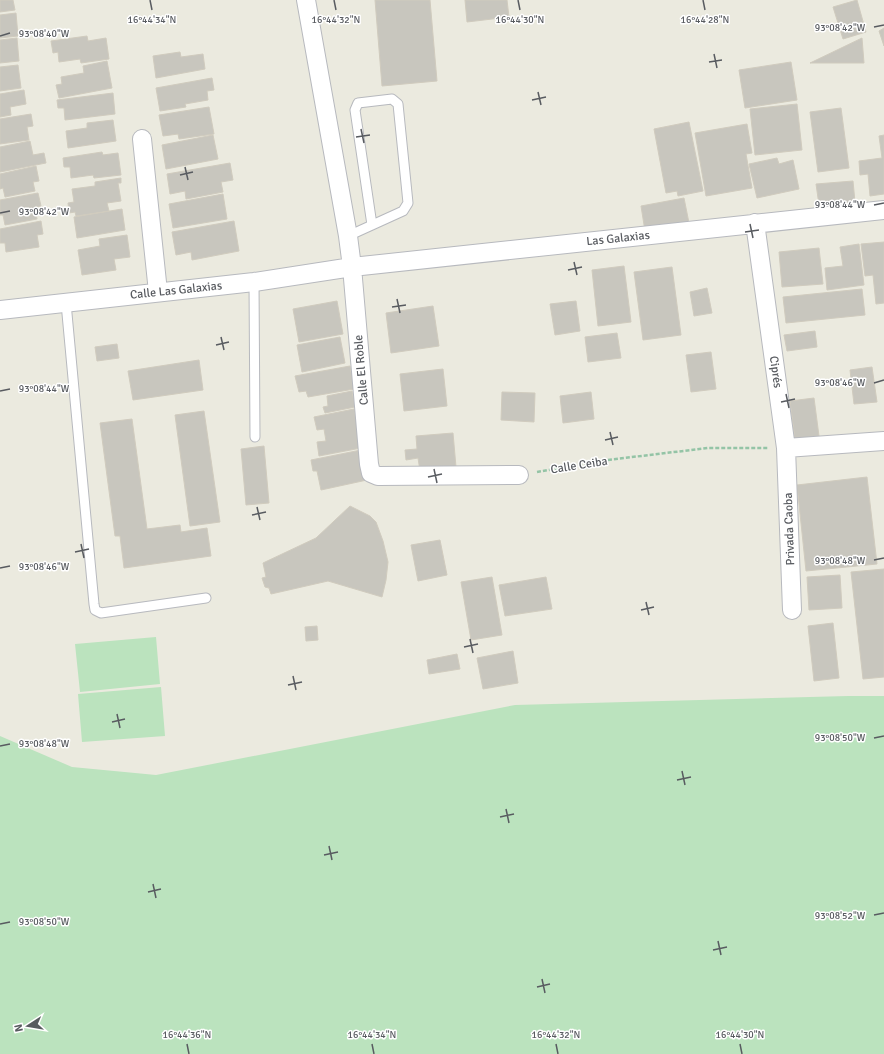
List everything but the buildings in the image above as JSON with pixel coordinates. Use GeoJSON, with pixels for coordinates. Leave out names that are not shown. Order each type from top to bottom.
{"type":"FeatureCollection","features":[{"type":"Feature","properties":{"kind":"street","name":"Calle El Roble"},"geometry":{"type":"LineString","coordinates":[[306,0],[348,236],[369,464],[372,473],[378,476],[519,475]]}},
{"type":"Feature","properties":{"kind":"street"},"geometry":{"type":"LineString","coordinates":[[142,139],[158,292]]}},
{"type":"Feature","properties":{"kind":"street","name":"Las Galaxias"},"geometry":{"type":"LineString","coordinates":[[352,268],[884,210]]}},
{"type":"Feature","properties":{"kind":"street","name":"Ciprés"},"geometry":{"type":"LineString","coordinates":[[755,223],[786,448]]}},
{"type":"Feature","properties":{"kind":"street","name":"Calle Las Galaxias"},"geometry":{"type":"LineString","coordinates":[[0,310],[254,282],[352,268]]}},
{"type":"Feature","properties":{"kind":"street"},"geometry":{"type":"LineString","coordinates":[[786,448],[884,441]]}},
{"type":"Feature","properties":{"kind":"street","name":"Privada Caoba"},"geometry":{"type":"LineString","coordinates":[[786,448],[792,610]]}},
{"type":"Feature","properties":{"kind":"lane"},"geometry":{"type":"LineString","coordinates":[[348,236],[403,211],[408,203],[398,104],[392,99],[358,103],[355,110],[372,225]]}},
{"type":"Feature","properties":{"kind":"lane"},"geometry":{"type":"LineString","coordinates":[[254,282],[255,437]]}},
{"type":"Feature","properties":{"kind":"lane"},"geometry":{"type":"LineString","coordinates":[[66,303],[95,610],[101,613],[206,598]]}},
{"type":"Feature","properties":{"kind":"path","name":"Calle Ceiba"},"geometry":{"type":"LineString","coordinates":[[519,475],[599,461],[708,448],[786,448]]}},
{"type":"Feature","properties":{"kind":"green space"},"geometry":{"type":"Polygon","coordinates":[[[156,637],[160,684],[80,692],[75,644],[156,637]]]}},
{"type":"Feature","properties":{"kind":"green space"},"geometry":{"type":"Polygon","coordinates":[[[161,687],[165,736],[82,742],[78,694],[161,687]]]}},
{"type":"Feature","properties":{"kind":"green space"},"geometry":{"type":"Polygon","coordinates":[[[884,696],[884,1054],[0,1054],[0,736],[72,767],[156,775],[515,705],[884,696]]]}}]}
